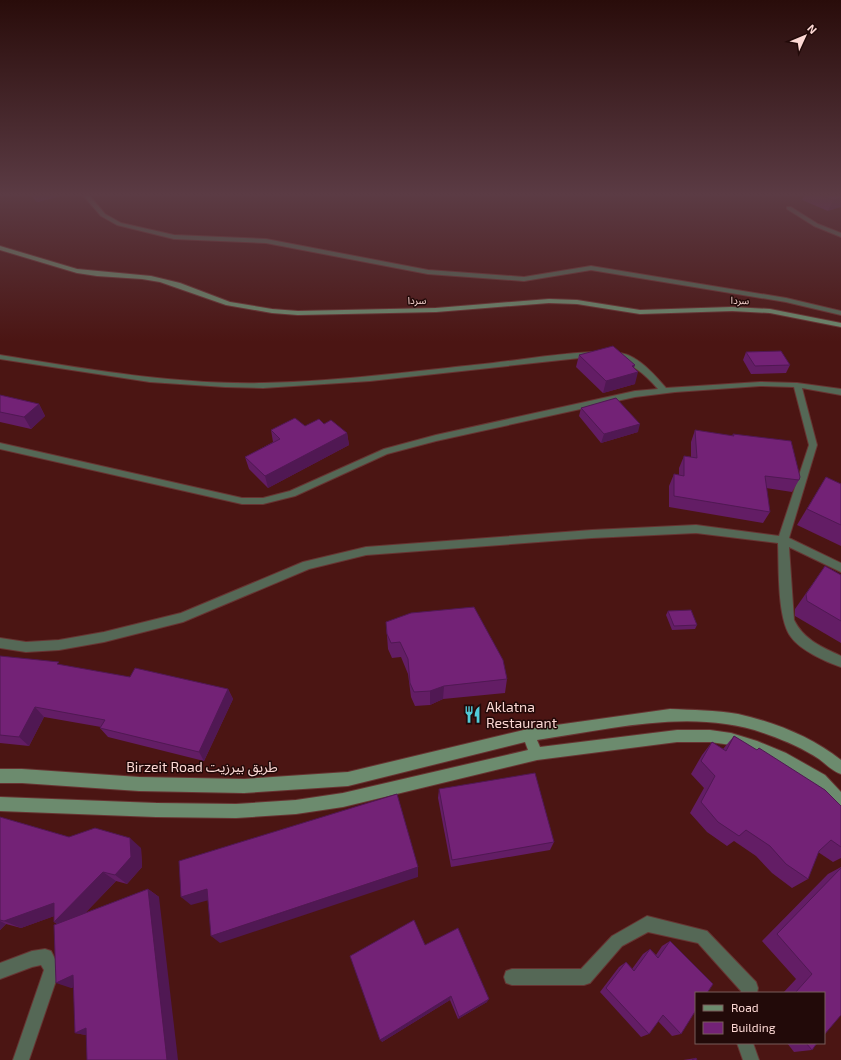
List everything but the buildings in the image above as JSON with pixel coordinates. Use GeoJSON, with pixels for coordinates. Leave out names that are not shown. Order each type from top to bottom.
{"type":"FeatureCollection","features":[{"type":"Feature","properties":{"kind":"main road","name":"سردا"},"geometry":{"type":"LineString","coordinates":[[0,248],[61,267],[86,272],[111,275],[136,275],[159,279],[180,285],[228,304],[278,312],[298,313],[436,310],[549,301],[577,302],[640,312],[732,309],[770,311],[841,325]]}},
{"type":"Feature","properties":{"kind":"main road","name":"Birzeit Road طريق بيرزيت"},"geometry":{"type":"LineString","coordinates":[[0,776],[22,776],[139,784],[244,786],[348,779],[528,735],[670,715],[709,716],[737,720],[770,729],[823,754],[841,768]]}},
{"type":"Feature","properties":{"kind":"main road"},"geometry":{"type":"LineString","coordinates":[[528,735],[537,754]]}},
{"type":"Feature","properties":{"kind":"main road"},"geometry":{"type":"LineString","coordinates":[[0,804],[236,811],[296,807],[343,800],[537,754],[677,736],[710,736],[732,739],[757,747],[781,757],[820,780],[841,802]]}},
{"type":"Feature","properties":{"kind":"street"},"geometry":{"type":"LineString","coordinates":[[279,243],[422,271],[477,276],[524,278],[543,277],[579,269],[591,268],[779,298],[841,313]]}},
{"type":"Feature","properties":{"kind":"street"},"geometry":{"type":"LineString","coordinates":[[0,357],[173,383],[242,386],[300,384],[485,366],[574,354],[601,354],[616,355],[630,359],[641,366],[664,391]]}},
{"type":"Feature","properties":{"kind":"street"},"geometry":{"type":"LineString","coordinates":[[0,446],[242,501],[263,501],[292,494],[384,452],[436,438],[635,394],[760,384],[797,385],[841,392]]}},
{"type":"Feature","properties":{"kind":"street"},"geometry":{"type":"LineString","coordinates":[[797,385],[813,445],[783,540],[788,620],[795,634],[811,646],[841,662]]}},
{"type":"Feature","properties":{"kind":"street"},"geometry":{"type":"LineString","coordinates":[[0,643],[26,647],[59,645],[118,633],[183,616],[307,565],[366,551],[592,534],[696,529],[783,540],[841,568]]}},
{"type":"Feature","properties":{"kind":"street"},"geometry":{"type":"LineString","coordinates":[[512,977],[584,977],[617,941],[647,924],[702,936],[750,988],[748,992]]}},
{"type":"Feature","properties":{"kind":"street"},"geometry":{"type":"LineString","coordinates":[[0,971],[45,957],[52,970],[21,1060]]}},
{"type":"Feature","properties":{"kind":"street"},"geometry":{"type":"LineString","coordinates":[[745,1044],[751,1060]]}},
{"type":"Feature","properties":{"kind":"place","name":"Aklatna Restaurant"},"geometry":{"type":"Point","coordinates":[473,715]}}]}
